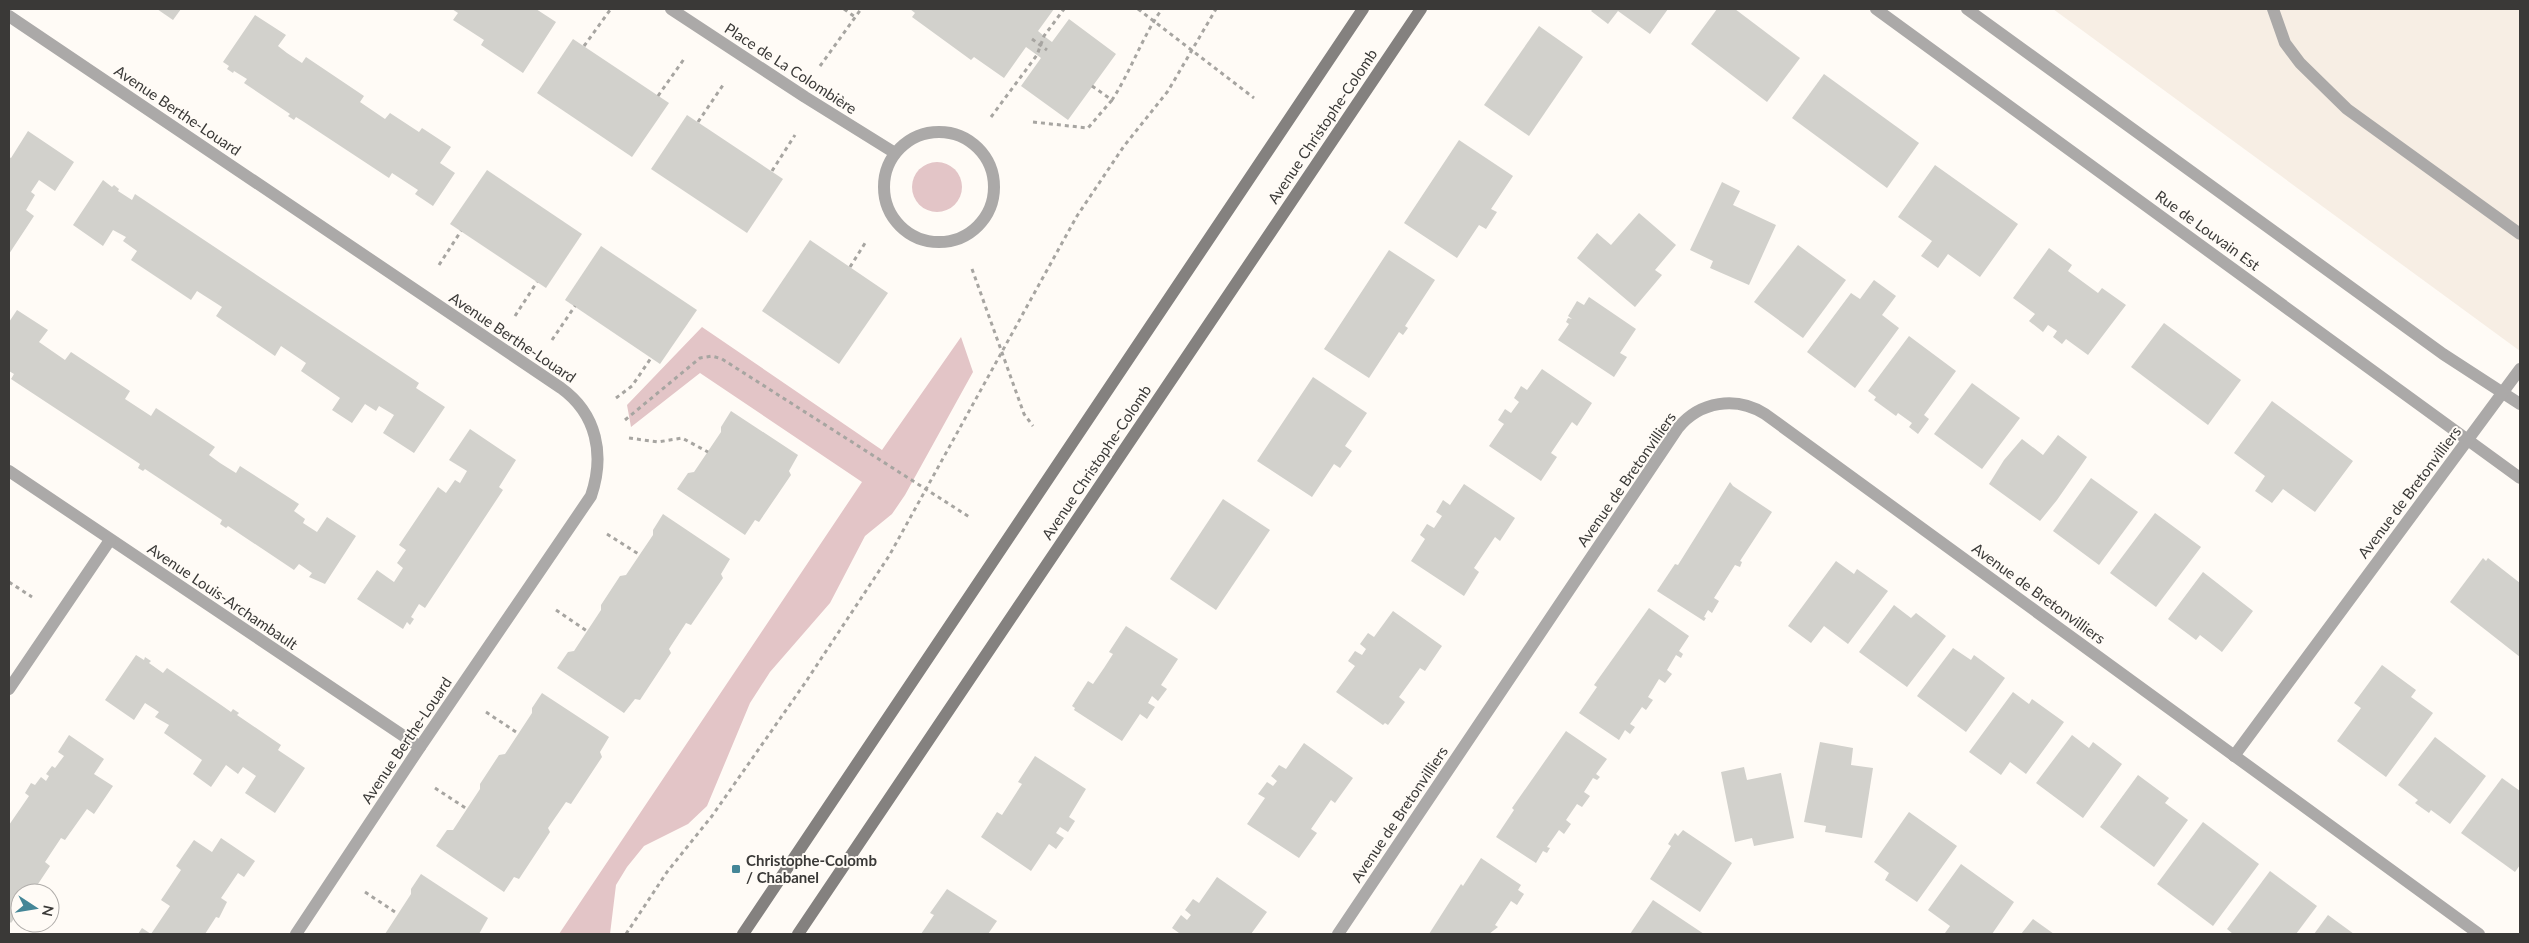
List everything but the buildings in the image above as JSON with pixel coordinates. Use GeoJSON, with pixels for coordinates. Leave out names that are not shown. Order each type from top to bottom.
{"type":"FeatureCollection","features":[{"type":"Feature","properties":{"kind":"main road","name":"Avenue Christophe-Colomb"},"geometry":{"type":"LineString","coordinates":[[743,934],[1363,9]]}},
{"type":"Feature","properties":{"kind":"main road","name":"Avenue Christophe-Colomb"},"geometry":{"type":"LineString","coordinates":[[798,934],[1420,9]]}},
{"type":"Feature","properties":{"kind":"street"},"geometry":{"type":"LineString","coordinates":[[9,16],[14,9]]}},
{"type":"Feature","properties":{"kind":"street","name":"Place de La Colombière"},"geometry":{"type":"LineString","coordinates":[[671,9],[812,102],[895,153]]}},
{"type":"Feature","properties":{"kind":"street","name":"Rue de Louvain Est"},"geometry":{"type":"LineString","coordinates":[[1876,9],[2520,478]]}},
{"type":"Feature","properties":{"kind":"street"},"geometry":{"type":"LineString","coordinates":[[1967,9],[2443,354],[2520,404]]}},
{"type":"Feature","properties":{"kind":"street"},"geometry":{"type":"LineString","coordinates":[[2273,9],[2285,43],[2290,50],[2321,85],[2347,109],[2520,234]]}},
{"type":"Feature","properties":{"kind":"street","name":"Avenue Berthe-Louard"},"geometry":{"type":"LineString","coordinates":[[9,16],[561,388],[571,396],[588,418],[597,443],[598,470],[591,496],[420,747],[296,934]]}},
{"type":"Feature","properties":{"kind":"street"},"geometry":{"type":"LineString","coordinates":[[936,132],[955,134],[972,143],[985,157],[993,175],[991,204],[982,221],[968,234],[950,241],[931,242],[905,231],[892,216],[884,198],[886,170],[895,153],[918,135],[936,132]]}},
{"type":"Feature","properties":{"kind":"street","name":"Avenue de Bretonvilliers"},"geometry":{"type":"LineString","coordinates":[[2234,756],[2520,369]]}},
{"type":"Feature","properties":{"kind":"street","name":"Avenue de Bretonvilliers"},"geometry":{"type":"LineString","coordinates":[[1338,934],[1678,428],[1692,415],[1712,405],[1735,403],[1746,405],[1765,414],[2479,934]]}},
{"type":"Feature","properties":{"kind":"street","name":"Avenue Louis-Archambault"},"geometry":{"type":"LineString","coordinates":[[9,471],[420,747]]}},
{"type":"Feature","properties":{"kind":"street"},"geometry":{"type":"LineString","coordinates":[[9,689],[110,540]]}},
{"type":"Feature","properties":{"kind":"path"},"geometry":{"type":"LineString","coordinates":[[844,9],[855,17]]}},
{"type":"Feature","properties":{"kind":"path"},"geometry":{"type":"LineString","coordinates":[[820,66],[862,9]]}},
{"type":"Feature","properties":{"kind":"path"},"geometry":{"type":"LineString","coordinates":[[991,117],[1037,54],[1044,36],[1064,9]]}},
{"type":"Feature","properties":{"kind":"path"},"geometry":{"type":"LineString","coordinates":[[1138,9],[1254,98]]}},
{"type":"Feature","properties":{"kind":"path"},"geometry":{"type":"LineString","coordinates":[[1033,122],[1088,128],[1112,100],[1126,78],[1154,21],[1162,9]]}},
{"type":"Feature","properties":{"kind":"path"},"geometry":{"type":"LineString","coordinates":[[626,934],[667,872],[712,816],[837,637],[905,530],[1076,216],[1124,146],[1168,91],[1216,9]]}},
{"type":"Feature","properties":{"kind":"path"},"geometry":{"type":"LineString","coordinates":[[584,46],[610,10]]}},
{"type":"Feature","properties":{"kind":"path"},"geometry":{"type":"LineString","coordinates":[[1032,39],[1046,50]]}},
{"type":"Feature","properties":{"kind":"path"},"geometry":{"type":"LineString","coordinates":[[658,96],[684,59]]}},
{"type":"Feature","properties":{"kind":"path"},"geometry":{"type":"LineString","coordinates":[[698,122],[723,85]]}},
{"type":"Feature","properties":{"kind":"path"},"geometry":{"type":"LineString","coordinates":[[1092,86],[1112,100]]}},
{"type":"Feature","properties":{"kind":"path"},"geometry":{"type":"LineString","coordinates":[[772,172],[795,135]]}},
{"type":"Feature","properties":{"kind":"path"},"geometry":{"type":"LineString","coordinates":[[439,265],[461,231]]}},
{"type":"Feature","properties":{"kind":"path"},"geometry":{"type":"LineString","coordinates":[[850,267],[867,240]]}},
{"type":"Feature","properties":{"kind":"path"},"geometry":{"type":"LineString","coordinates":[[972,269],[1024,414],[1033,426]]}},
{"type":"Feature","properties":{"kind":"path"},"geometry":{"type":"LineString","coordinates":[[515,316],[537,282]]}},
{"type":"Feature","properties":{"kind":"path"},"geometry":{"type":"LineString","coordinates":[[552,340],[575,306]]}},
{"type":"Feature","properties":{"kind":"path"},"geometry":{"type":"LineString","coordinates":[[625,420],[700,358],[712,356],[722,359],[972,518]]}},
{"type":"Feature","properties":{"kind":"path"},"geometry":{"type":"LineString","coordinates":[[616,398],[632,386],[651,358]]}},
{"type":"Feature","properties":{"kind":"path"},"geometry":{"type":"LineString","coordinates":[[629,438],[658,442],[682,438],[708,452]]}},
{"type":"Feature","properties":{"kind":"path"},"geometry":{"type":"LineString","coordinates":[[607,534],[640,555]]}},
{"type":"Feature","properties":{"kind":"path"},"geometry":{"type":"LineString","coordinates":[[9,582],[32,598]]}},
{"type":"Feature","properties":{"kind":"path"},"geometry":{"type":"LineString","coordinates":[[556,610],[588,631]]}},
{"type":"Feature","properties":{"kind":"path"},"geometry":{"type":"LineString","coordinates":[[486,712],[519,734]]}},
{"type":"Feature","properties":{"kind":"path"},"geometry":{"type":"LineString","coordinates":[[435,788],[467,809]]}},
{"type":"Feature","properties":{"kind":"path"},"geometry":{"type":"LineString","coordinates":[[365,892],[398,914]]}},
{"type":"Feature","properties":{"kind":"shaded area"},"geometry":{"type":"Polygon","coordinates":[[[2053,9],[2520,9],[2520,351],[2053,9]]]}},
{"type":"Feature","properties":{"kind":"shaded area"},"geometry":{"type":"Polygon","coordinates":[[[932,162],[942,162],[955,169],[962,182],[962,192],[955,205],[942,212],[932,212],[923,208],[916,201],[912,192],[912,182],[916,173],[923,166],[932,162]]]}},
{"type":"Feature","properties":{"kind":"shaded area"},"geometry":{"type":"Polygon","coordinates":[[[702,327],[882,450],[961,337],[973,372],[905,495],[892,514],[865,536],[830,603],[770,672],[750,703],[707,806],[688,824],[644,846],[627,867],[616,885],[610,934],[559,934],[862,482],[700,373],[631,427],[627,405],[702,327]]]}},
{"type":"Feature","properties":{"kind":"place","name":"Christophe-Colomb / Chabanel"},"geometry":{"type":"Point","coordinates":[736,869]}}]}
